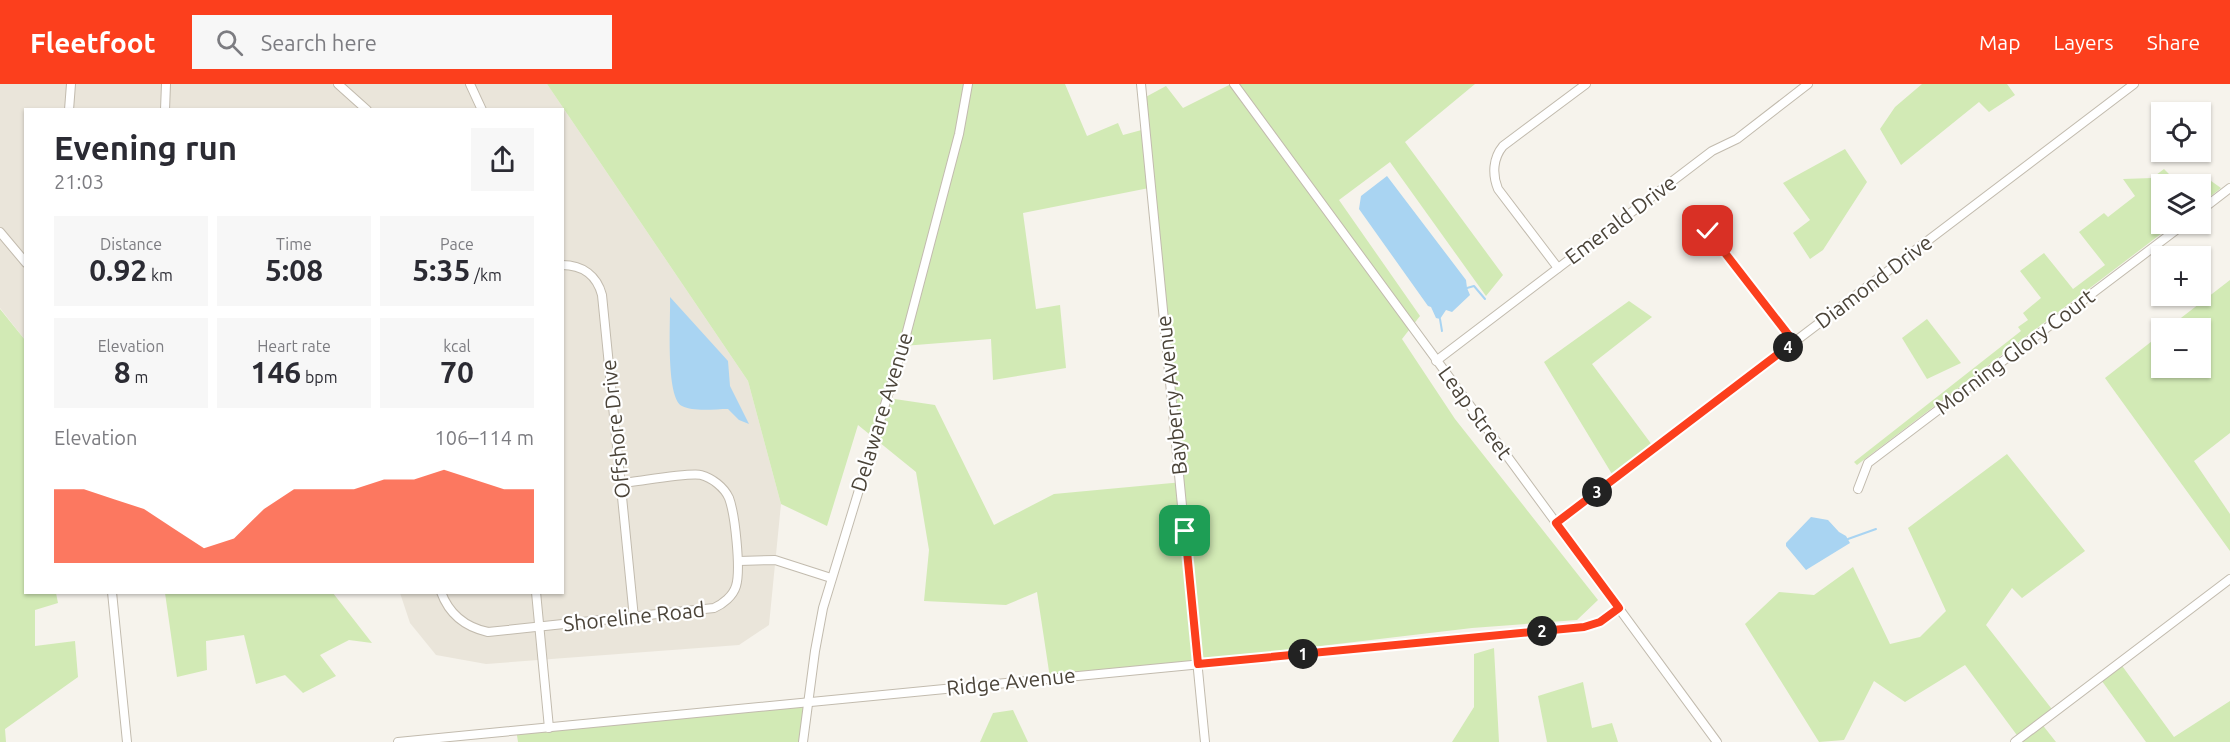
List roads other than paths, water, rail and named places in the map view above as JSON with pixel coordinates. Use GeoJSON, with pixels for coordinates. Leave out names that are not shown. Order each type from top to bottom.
{"type":"FeatureCollection","features":[{"type":"Feature","properties":{"kind":"street"},"geometry":{"type":"LineString","coordinates":[[69,108],[71,84]]}},
{"type":"Feature","properties":{"kind":"street"},"geometry":{"type":"LineString","coordinates":[[165,108],[166,84]]}},
{"type":"Feature","properties":{"kind":"street"},"geometry":{"type":"LineString","coordinates":[[338,84],[365,108]]}},
{"type":"Feature","properties":{"kind":"street"},"geometry":{"type":"LineString","coordinates":[[470,84],[481,108]]}},
{"type":"Feature","properties":{"kind":"street","name":"Delaware Avenue"},"geometry":{"type":"LineString","coordinates":[[803,742],[818,628],[831,578],[905,339],[959,134],[968,84]]}},
{"type":"Feature","properties":{"kind":"street","name":"Bayberry Avenue"},"geometry":{"type":"LineString","coordinates":[[1141,84],[1205,742]]}},
{"type":"Feature","properties":{"kind":"street","name":"Leap Street"},"geometry":{"type":"LineString","coordinates":[[1234,84],[1717,742]]}},
{"type":"Feature","properties":{"kind":"street"},"geometry":{"type":"LineString","coordinates":[[1558,268],[1498,189],[1494,169],[1498,153],[1503,146],[1586,84]]}},
{"type":"Feature","properties":{"kind":"street","name":"Emerald Drive"},"geometry":{"type":"LineString","coordinates":[[1436,361],[1712,151],[1737,139],[1808,84]]}},
{"type":"Feature","properties":{"kind":"street","name":"Diamond Drive"},"geometry":{"type":"LineString","coordinates":[[1556,523],[2134,84]]}},
{"type":"Feature","properties":{"kind":"street"},"geometry":{"type":"LineString","coordinates":[[2211,203],[2230,188]]}},
{"type":"Feature","properties":{"kind":"street"},"geometry":{"type":"LineString","coordinates":[[1708,231],[1794,342]]}},
{"type":"Feature","properties":{"kind":"street"},"geometry":{"type":"LineString","coordinates":[[0,232],[24,262]]}},
{"type":"Feature","properties":{"kind":"street","name":"Morning Glory Court"},"geometry":{"type":"LineString","coordinates":[[1858,489],[1868,463],[2171,234]]}},
{"type":"Feature","properties":{"kind":"street","name":"Offshore Drive"},"geometry":{"type":"LineString","coordinates":[[564,265],[578,267],[590,273],[600,287],[602,295],[634,618]]}},
{"type":"Feature","properties":{"kind":"street","name":"Shoreline Road"},"geometry":{"type":"LineString","coordinates":[[442,594],[452,612],[472,627],[488,632],[634,618],[714,608],[721,604],[736,587],[739,561],[732,510],[729,498],[722,488],[699,475],[622,483]]}},
{"type":"Feature","properties":{"kind":"street"},"geometry":{"type":"LineString","coordinates":[[739,561],[775,560],[831,578]]}},
{"type":"Feature","properties":{"kind":"street"},"geometry":{"type":"LineString","coordinates":[[2015,742],[2230,579]]}},
{"type":"Feature","properties":{"kind":"street"},"geometry":{"type":"LineString","coordinates":[[112,594],[127,742]]}},
{"type":"Feature","properties":{"kind":"street"},"geometry":{"type":"LineString","coordinates":[[536,594],[549,728]]}},
{"type":"Feature","properties":{"kind":"street","name":"Ridge Avenue"},"geometry":{"type":"LineString","coordinates":[[398,742],[1584,627],[1600,622],[1619,608]]}},
{"type":"Feature","properties":{"kind":"water"},"geometry":{"type":"Polygon","coordinates":[[[1387,176],[1466,280],[1470,295],[1452,312],[1446,310],[1440,319],[1436,318],[1431,307],[1428,306],[1359,209],[1361,196],[1387,176]]]}},
{"type":"Feature","properties":{"kind":"water"},"geometry":{"type":"Polygon","coordinates":[[[670,297],[728,361],[730,386],[749,424],[739,420],[728,409],[692,409],[682,406],[677,400],[671,373],[670,297]]]}},
{"type":"Feature","properties":{"kind":"water"},"geometry":{"type":"Polygon","coordinates":[[[1811,517],[1828,520],[1846,536],[1850,543],[1806,570],[1786,543],[1811,517]]]}},
{"type":"Feature","properties":{"kind":"waterway"},"geometry":{"type":"LineString","coordinates":[[1467,288],[1474,286],[1485,299]]}},
{"type":"Feature","properties":{"kind":"waterway"},"geometry":{"type":"LineString","coordinates":[[1440,319],[1442,331]]}},
{"type":"Feature","properties":{"kind":"waterway"},"geometry":{"type":"LineString","coordinates":[[1848,539],[1876,529]]}}]}
